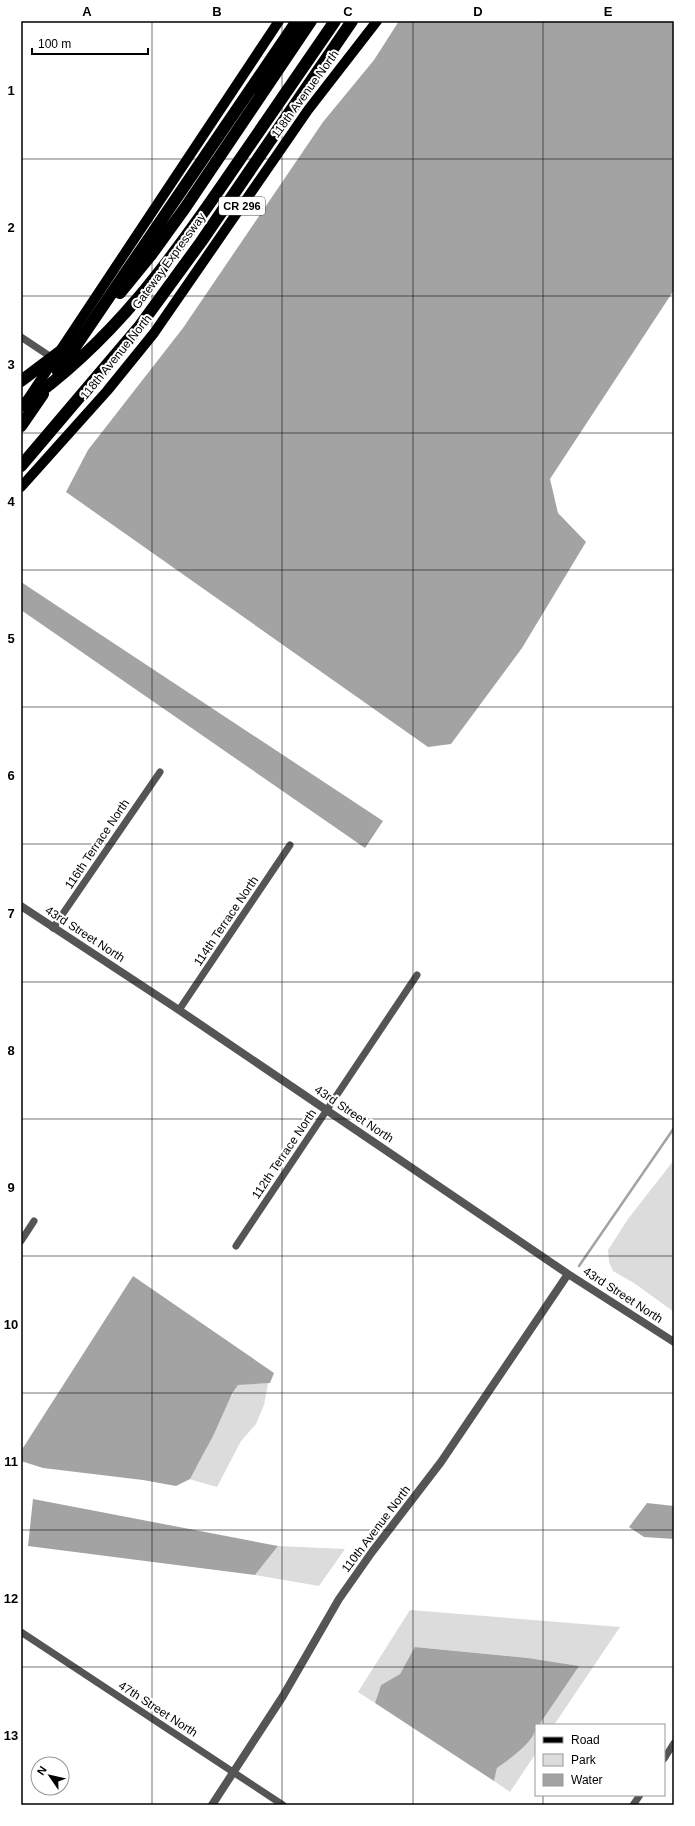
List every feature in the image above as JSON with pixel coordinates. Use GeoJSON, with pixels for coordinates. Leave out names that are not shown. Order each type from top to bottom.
{"type":"FeatureCollection","features":[{"type":"Feature","properties":{"kind":"highway"},"geometry":{"type":"LineString","coordinates":[[22,425],[297,21]]}},
{"type":"Feature","properties":{"kind":"highway","name":"Gateway Expressway"},"geometry":{"type":"LineString","coordinates":[[21,381],[65,348],[99,317],[135,276],[185,208],[311,21]]}},
{"type":"Feature","properties":{"kind":"highway","name":"Gateway Expressway"},"geometry":{"type":"LineString","coordinates":[[21,406],[69,369],[117,322],[157,277],[335,21]]}},
{"type":"Feature","properties":{"kind":"highway","name":"Gateway Expressway"},"geometry":{"type":"LineString","coordinates":[[21,466],[139,327],[157,303],[205,236],[352,21]]}},
{"type":"Feature","properties":{"kind":"main road"},"geometry":{"type":"LineString","coordinates":[[21,409],[279,21]]}},
{"type":"Feature","properties":{"kind":"main road","name":"118th Avenue North"},"geometry":{"type":"LineString","coordinates":[[21,487],[107,391],[154,333],[308,110],[376,21]]}},
{"type":"Feature","properties":{"kind":"street"},"geometry":{"type":"LineString","coordinates":[[21,337],[54,359]]}},
{"type":"Feature","properties":{"kind":"street","name":"116th Terrace North"},"geometry":{"type":"LineString","coordinates":[[53,928],[160,772]]}},
{"type":"Feature","properties":{"kind":"street","name":"114th Terrace North"},"geometry":{"type":"LineString","coordinates":[[180,1010],[290,845]]}},
{"type":"Feature","properties":{"kind":"street","name":"43rd Street North"},"geometry":{"type":"LineString","coordinates":[[21,906],[180,1010],[568,1274],[674,1342]]}},
{"type":"Feature","properties":{"kind":"street","name":"112th Terrace North"},"geometry":{"type":"LineString","coordinates":[[236,1246],[417,975]]}},
{"type":"Feature","properties":{"kind":"street"},"geometry":{"type":"LineString","coordinates":[[21,1241],[34,1221]]}},
{"type":"Feature","properties":{"kind":"street","name":"110th Avenue North"},"geometry":{"type":"LineString","coordinates":[[212,1805],[283,1696],[339,1599],[372,1552],[441,1462],[568,1274]]}},
{"type":"Feature","properties":{"kind":"street","name":"47th Street North"},"geometry":{"type":"LineString","coordinates":[[21,1632],[283,1805]]}},
{"type":"Feature","properties":{"kind":"street"},"geometry":{"type":"LineString","coordinates":[[665,1758],[674,1744]]}},
{"type":"Feature","properties":{"kind":"street"},"geometry":{"type":"LineString","coordinates":[[633,1805],[639,1796]]}},
{"type":"Feature","properties":{"kind":"green space"},"geometry":{"type":"Polygon","coordinates":[[[674,1160],[674,1312],[634,1283],[613,1271],[609,1262],[608,1250],[628,1219],[674,1160]]]}},
{"type":"Feature","properties":{"kind":"green space"},"geometry":{"type":"Polygon","coordinates":[[[268,1383],[264,1405],[256,1424],[241,1441],[217,1487],[189,1479],[238,1385],[268,1383]]]}},
{"type":"Feature","properties":{"kind":"green space"},"geometry":{"type":"Polygon","coordinates":[[[278,1546],[345,1549],[319,1586],[255,1575],[278,1546]]]}},
{"type":"Feature","properties":{"kind":"green space"},"geometry":{"type":"Polygon","coordinates":[[[410,1610],[620,1627],[555,1724],[540,1724],[578,1666],[528,1658],[416,1647],[400,1674],[381,1685],[375,1703],[358,1692],[410,1610]]]}},
{"type":"Feature","properties":{"kind":"green space"},"geometry":{"type":"Polygon","coordinates":[[[535,1730],[535,1754],[510,1792],[494,1781],[497,1768],[523,1748],[535,1730]]]}},
{"type":"Feature","properties":{"kind":"water"},"geometry":{"type":"Polygon","coordinates":[[[399,21],[674,21],[674,290],[550,479],[558,513],[586,542],[522,648],[451,744],[428,747],[66,492],[88,450],[183,328],[323,122],[374,60],[399,21]]]}},
{"type":"Feature","properties":{"kind":"water"},"geometry":{"type":"Polygon","coordinates":[[[21,582],[383,821],[365,848],[21,610],[21,582]]]}},
{"type":"Feature","properties":{"kind":"water"},"geometry":{"type":"Polygon","coordinates":[[[133,1276],[274,1373],[270,1383],[238,1385],[232,1394],[213,1436],[190,1479],[176,1486],[143,1480],[43,1468],[21,1461],[21,1451],[133,1276]]]}},
{"type":"Feature","properties":{"kind":"water"},"geometry":{"type":"Polygon","coordinates":[[[33,1499],[278,1546],[255,1575],[28,1546],[33,1499]]]}},
{"type":"Feature","properties":{"kind":"water"},"geometry":{"type":"Polygon","coordinates":[[[647,1503],[674,1506],[674,1539],[644,1537],[629,1527],[647,1503]]]}},
{"type":"Feature","properties":{"kind":"water"},"geometry":{"type":"Polygon","coordinates":[[[415,1647],[528,1658],[579,1666],[540,1724],[535,1724],[535,1731],[532,1738],[521,1750],[497,1768],[494,1781],[375,1703],[381,1685],[400,1674],[415,1647]]]}},
{"type":"Feature","properties":{"kind":"waterway"},"geometry":{"type":"LineString","coordinates":[[579,1266],[674,1128]]}}]}
